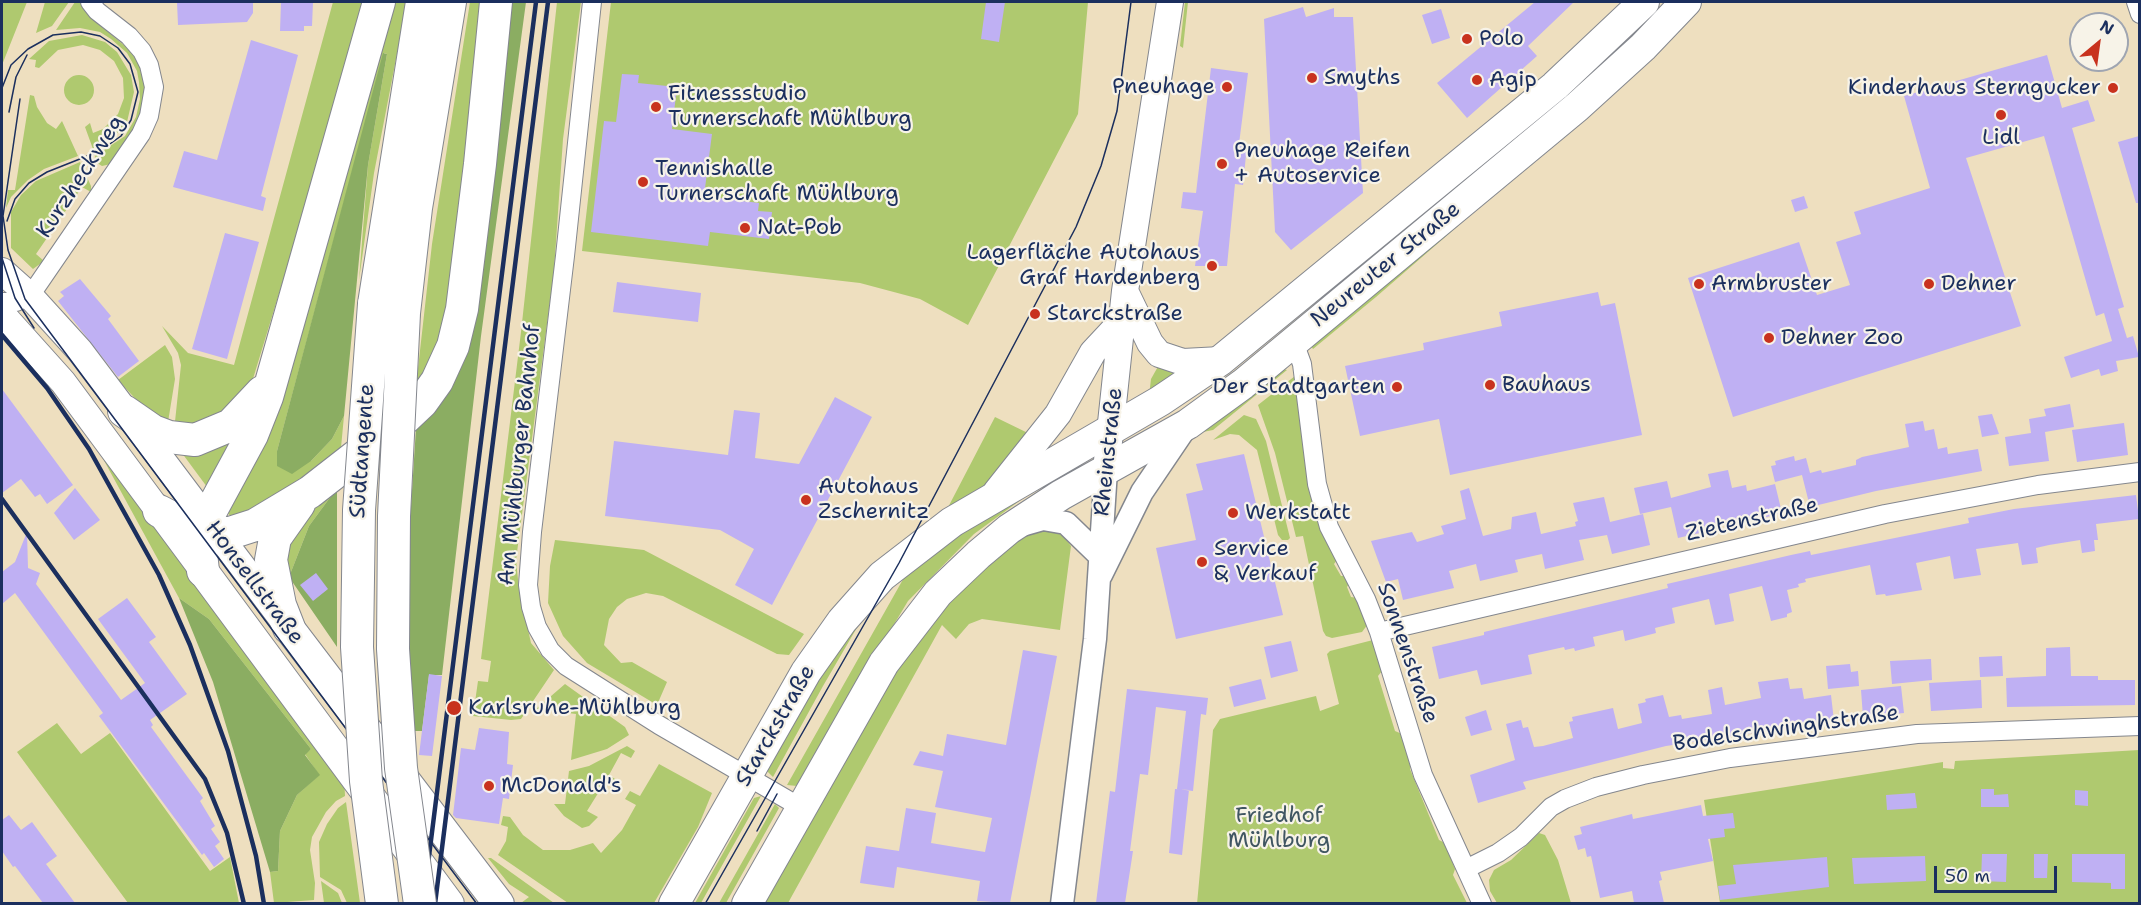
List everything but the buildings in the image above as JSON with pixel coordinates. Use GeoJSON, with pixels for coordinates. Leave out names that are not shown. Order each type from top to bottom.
{"type":"FeatureCollection","features":[{"type":"Feature","properties":{"kind":"highway"},"geometry":{"type":"LineString","coordinates":[[203,571],[201,554],[208,528],[252,435],[273,380],[379,2]]}},
{"type":"Feature","properties":{"kind":"highway","name":"Südtangente"},"geometry":{"type":"LineString","coordinates":[[382,903],[366,781],[357,647],[359,510],[374,304],[422,2]]}},
{"type":"Feature","properties":{"kind":"highway","name":"Südtangente"},"geometry":{"type":"LineString","coordinates":[[420,903],[402,780],[393,649],[393,516],[404,313],[416,208],[450,2]]}},
{"type":"Feature","properties":{"kind":"highway"},"geometry":{"type":"LineString","coordinates":[[159,511],[183,525],[244,530],[310,492],[423,402],[447,364],[462,309],[480,164],[496,2]]}},
{"type":"Feature","properties":{"kind":"highway"},"geometry":{"type":"LineString","coordinates":[[124,411],[153,431],[169,437],[195,440],[207,438],[231,425],[273,380]]}},
{"type":"Feature","properties":{"kind":"highway"},"geometry":{"type":"LineString","coordinates":[[289,628],[272,570],[272,549],[281,526],[310,492]]}},
{"type":"Feature","properties":{"kind":"main road","name":"Rheinstraße"},"geometry":{"type":"LineString","coordinates":[[1106,470],[1125,291],[1170,2]]}},
{"type":"Feature","properties":{"kind":"main road","name":"Neureuter Straße"},"geometry":{"type":"LineString","coordinates":[[1111,429],[1186,385],[1221,360],[1555,86],[1644,2]]}},
{"type":"Feature","properties":{"kind":"main road","name":"Neureuter Straße"},"geometry":{"type":"LineString","coordinates":[[1009,530],[1061,495],[1188,424],[1244,384],[1577,107],[1643,47],[1686,2]]}},
{"type":"Feature","properties":{"kind":"main road","name":"Honsellstraße"},"geometry":{"type":"LineString","coordinates":[[2,271],[30,296],[80,351],[208,528],[289,628],[499,903]]}},
{"type":"Feature","properties":{"kind":"main road"},"geometry":{"type":"LineString","coordinates":[[1125,291],[1150,343],[1159,354],[1182,362],[1221,360]]}},
{"type":"Feature","properties":{"kind":"main road","name":"Honsellstraße"},"geometry":{"type":"LineString","coordinates":[[2,314],[63,382],[449,903]]}},
{"type":"Feature","properties":{"kind":"main road"},"geometry":{"type":"LineString","coordinates":[[992,497],[1051,423],[1093,352],[1121,322]]}},
{"type":"Feature","properties":{"kind":"main road","name":"Starckstraße"},"geometry":{"type":"LineString","coordinates":[[674,903],[823,646],[882,576],[952,522],[1111,429]]}},
{"type":"Feature","properties":{"kind":"main road"},"geometry":{"type":"LineString","coordinates":[[747,903],[866,693],[904,635],[938,593],[978,555],[1009,530]]}},
{"type":"Feature","properties":{"kind":"street","name":"Kurzheckweg"},"geometry":{"type":"LineString","coordinates":[[30,296],[141,134],[153,99],[152,74],[142,51],[129,36],[97,11],[90,2]]}},
{"type":"Feature","properties":{"kind":"street","name":"Am Mühlburger Bahnhof"},"geometry":{"type":"LineString","coordinates":[[592,2],[532,532],[528,585],[531,607],[537,627],[550,650],[566,666],[800,807]]}},
{"type":"Feature","properties":{"kind":"street"},"geometry":{"type":"LineString","coordinates":[[2136,2],[2139,14]]}},
{"type":"Feature","properties":{"kind":"street"},"geometry":{"type":"LineString","coordinates":[[2,302],[16,302],[30,296]]}},
{"type":"Feature","properties":{"kind":"street","name":"Sonnenstraße"},"geometry":{"type":"LineString","coordinates":[[1294,342],[1302,364],[1317,484],[1329,527],[1379,632],[1423,775],[1482,903]]}},
{"type":"Feature","properties":{"kind":"street"},"geometry":{"type":"LineString","coordinates":[[1099,579],[1142,492],[1188,424]]}},
{"type":"Feature","properties":{"kind":"street","name":"Rheinstraße"},"geometry":{"type":"LineString","coordinates":[[1062,903],[1095,639],[1106,470]]}},
{"type":"Feature","properties":{"kind":"street","name":"Zietenstraße"},"geometry":{"type":"LineString","coordinates":[[1379,632],[1885,514],[2038,485],[2139,472]]}},
{"type":"Feature","properties":{"kind":"street"},"geometry":{"type":"LineString","coordinates":[[1009,530],[1043,519],[1066,523],[1099,555]]}},
{"type":"Feature","properties":{"kind":"street","name":"Bodelschwinghstraße"},"geometry":{"type":"LineString","coordinates":[[1466,870],[1498,853],[1521,837],[1551,807],[1565,799],[1596,787],[1643,775],[1731,758],[1917,734],[1997,729],[2139,726]]}},
{"type":"Feature","properties":{"kind":"green space"},"geometry":{"type":"Polygon","coordinates":[[[2,2],[27,2],[2,65],[2,2]]]}},
{"type":"Feature","properties":{"kind":"green space"},"geometry":{"type":"Polygon","coordinates":[[[45,2],[69,2],[52,26],[36,33],[45,2]]]}},
{"type":"Feature","properties":{"kind":"green space"},"geometry":{"type":"Polygon","coordinates":[[[75,2],[81,2],[96,22],[131,51],[141,69],[146,89],[145,102],[134,130],[111,164],[102,166],[97,163],[95,156],[125,136],[136,117],[140,99],[139,82],[137,71],[127,53],[100,32],[80,28],[56,30],[75,2]]]}},
{"type":"Feature","properties":{"kind":"green space"},"geometry":{"type":"Polygon","coordinates":[[[333,2],[368,2],[252,382],[235,412],[174,431],[181,365],[178,353],[162,326],[188,353],[234,365],[333,2]]]}},
{"type":"Feature","properties":{"kind":"green space"},"geometry":{"type":"Polygon","coordinates":[[[391,2],[407,2],[374,173],[359,280],[368,165],[387,54],[384,53],[277,451],[311,461],[332,439],[344,416],[340,458],[236,525],[224,507],[391,2]]]}},
{"type":"Feature","properties":{"kind":"green space"},"geometry":{"type":"Polygon","coordinates":[[[470,2],[490,2],[444,341],[416,386],[432,244],[470,2]]]}},
{"type":"Feature","properties":{"kind":"green space"},"geometry":{"type":"Polygon","coordinates":[[[509,2],[526,2],[481,336],[442,675],[429,675],[422,731],[413,731],[409,660],[409,538],[416,428],[424,423],[441,402],[459,370],[471,334],[509,2]]]}},
{"type":"Feature","properties":{"kind":"green space"},"geometry":{"type":"Polygon","coordinates":[[[557,2],[581,2],[563,139],[554,271],[516,560],[519,589],[531,643],[554,670],[521,719],[511,720],[473,716],[478,681],[488,682],[491,661],[481,659],[521,332],[557,2]]]}},
{"type":"Feature","properties":{"kind":"green space"},"geometry":{"type":"Polygon","coordinates":[[[611,2],[1088,2],[1078,114],[968,325],[920,299],[860,283],[582,251],[611,2]]]}},
{"type":"Feature","properties":{"kind":"green space"},"geometry":{"type":"Polygon","coordinates":[[[1185,2],[1188,2],[1183,48],[1180,46],[1185,2]]]}},
{"type":"Feature","properties":{"kind":"green space"},"geometry":{"type":"Polygon","coordinates":[[[82,35],[105,42],[117,52],[131,75],[134,92],[127,122],[110,141],[93,149],[85,127],[90,123],[93,133],[103,129],[118,114],[124,98],[123,78],[114,61],[100,50],[83,45],[58,50],[39,68],[35,67],[36,60],[29,59],[49,41],[82,35]]]}},
{"type":"Feature","properties":{"kind":"green space"},"geometry":{"type":"Polygon","coordinates":[[[383,53],[387,54],[368,165],[344,416],[332,439],[311,461],[292,474],[277,466],[277,451],[383,53]]]}},
{"type":"Feature","properties":{"kind":"green space"},"geometry":{"type":"Polygon","coordinates":[[[79,75],[85,76],[93,84],[93,96],[85,104],[79,105],[73,104],[65,96],[64,90],[65,84],[73,76],[79,75]]]}},
{"type":"Feature","properties":{"kind":"green space"},"geometry":{"type":"Polygon","coordinates":[[[30,95],[34,96],[37,107],[47,123],[56,129],[62,121],[78,156],[44,169],[28,180],[11,197],[6,208],[8,190],[15,190],[30,95]]]}},
{"type":"Feature","properties":{"kind":"green space"},"geometry":{"type":"Polygon","coordinates":[[[80,162],[91,186],[91,192],[82,187],[36,254],[44,261],[33,269],[11,248],[11,212],[21,195],[36,181],[80,162]]]}},
{"type":"Feature","properties":{"kind":"green space"},"geometry":{"type":"Polygon","coordinates":[[[1459,225],[1313,349],[1311,346],[1449,227],[1459,225]]]}},
{"type":"Feature","properties":{"kind":"green space"},"geometry":{"type":"Polygon","coordinates":[[[165,345],[172,357],[175,379],[168,422],[143,407],[118,380],[165,345]]]}},
{"type":"Feature","properties":{"kind":"green space"},"geometry":{"type":"Polygon","coordinates":[[[1160,363],[1187,367],[1149,396],[1151,379],[1160,363]]]}},
{"type":"Feature","properties":{"kind":"green space"},"geometry":{"type":"Polygon","coordinates":[[[1279,368],[1287,370],[1213,430],[1203,432],[1279,368]]]}},
{"type":"Feature","properties":{"kind":"green space"},"geometry":{"type":"Polygon","coordinates":[[[46,375],[344,774],[345,796],[336,801],[326,812],[312,837],[310,850],[315,883],[314,900],[274,903],[270,872],[278,871],[280,831],[297,795],[319,775],[305,754],[311,749],[209,619],[179,598],[101,455],[46,375]]]}},
{"type":"Feature","properties":{"kind":"green space"},"geometry":{"type":"Polygon","coordinates":[[[1295,376],[1337,560],[1334,564],[1341,576],[1346,576],[1350,582],[1347,587],[1351,597],[1358,598],[1368,624],[1362,632],[1332,638],[1326,636],[1323,631],[1303,536],[1296,537],[1275,453],[1258,405],[1295,376]]]}},
{"type":"Feature","properties":{"kind":"green space"},"geometry":{"type":"Polygon","coordinates":[[[1244,415],[1256,419],[1266,441],[1290,538],[1288,540],[1282,540],[1278,535],[1257,450],[1239,435],[1230,434],[1213,440],[1244,415]]]}},
{"type":"Feature","properties":{"kind":"green space"},"geometry":{"type":"Polygon","coordinates":[[[995,417],[1032,435],[994,482],[943,517],[995,417]]]}},
{"type":"Feature","properties":{"kind":"green space"},"geometry":{"type":"Polygon","coordinates":[[[238,427],[210,491],[176,445],[238,427]]]}},
{"type":"Feature","properties":{"kind":"green space"},"geometry":{"type":"Polygon","coordinates":[[[337,488],[309,526],[289,577],[282,533],[337,488]]]}},
{"type":"Feature","properties":{"kind":"green space"},"geometry":{"type":"Polygon","coordinates":[[[337,488],[337,647],[289,577],[309,526],[337,488]]]}},
{"type":"Feature","properties":{"kind":"green space"},"geometry":{"type":"Polygon","coordinates":[[[1033,491],[974,534],[908,601],[797,786],[787,785],[910,567],[937,544],[1033,491]]]}},
{"type":"Feature","properties":{"kind":"green space"},"geometry":{"type":"Polygon","coordinates":[[[1037,526],[1059,530],[1071,546],[1060,630],[982,619],[969,624],[956,639],[942,625],[788,903],[757,904],[893,667],[975,569],[1037,526]]]}},
{"type":"Feature","properties":{"kind":"green space"},"geometry":{"type":"Polygon","coordinates":[[[555,540],[644,550],[804,634],[789,655],[777,654],[663,596],[646,593],[627,599],[617,607],[609,619],[604,645],[621,663],[632,662],[667,682],[657,705],[587,663],[563,636],[548,603],[550,566],[555,540]]]}},
{"type":"Feature","properties":{"kind":"green space"},"geometry":{"type":"Polygon","coordinates":[[[179,598],[209,619],[311,749],[305,755],[320,775],[297,795],[280,831],[278,871],[270,872],[213,682],[179,598]]]}},
{"type":"Feature","properties":{"kind":"green space"},"geometry":{"type":"Polygon","coordinates":[[[869,607],[773,777],[766,770],[803,694],[869,607]]]}},
{"type":"Feature","properties":{"kind":"green space","name":"Friedhof Mühlburg"},"geometry":{"type":"Polygon","coordinates":[[[1373,640],[1382,671],[1378,676],[1395,731],[1402,734],[1412,760],[1410,769],[1439,840],[1445,843],[1455,869],[1453,875],[1467,903],[1197,904],[1213,730],[1220,719],[1316,696],[1320,711],[1339,704],[1327,654],[1330,651],[1373,640]]]}},
{"type":"Feature","properties":{"kind":"green space"},"geometry":{"type":"Polygon","coordinates":[[[565,684],[625,727],[629,735],[607,749],[571,760],[576,714],[536,709],[565,684]]]}},
{"type":"Feature","properties":{"kind":"green space"},"geometry":{"type":"Polygon","coordinates":[[[57,723],[81,754],[110,733],[210,871],[230,857],[239,903],[128,903],[17,752],[57,723]]]}},
{"type":"Feature","properties":{"kind":"green space"},"geometry":{"type":"Polygon","coordinates":[[[627,746],[635,751],[631,758],[621,753],[609,775],[618,781],[614,787],[605,782],[587,811],[598,817],[589,826],[582,828],[564,816],[554,804],[565,804],[569,771],[589,766],[627,746]]]}},
{"type":"Feature","properties":{"kind":"green space"},"geometry":{"type":"Polygon","coordinates":[[[2139,750],[2139,903],[1720,903],[1704,800],[1943,762],[1943,768],[1954,769],[1955,761],[2139,750]]]}},
{"type":"Feature","properties":{"kind":"green space"},"geometry":{"type":"Polygon","coordinates":[[[659,764],[712,793],[698,827],[654,903],[568,903],[498,855],[506,841],[508,827],[501,825],[503,816],[510,817],[523,835],[543,850],[570,850],[593,843],[601,853],[622,830],[636,805],[625,799],[630,791],[640,796],[659,764]]]}},
{"type":"Feature","properties":{"kind":"green space"},"geometry":{"type":"Polygon","coordinates":[[[761,796],[701,903],[695,903],[754,798],[761,796]]]}},
{"type":"Feature","properties":{"kind":"green space"},"geometry":{"type":"Polygon","coordinates":[[[346,802],[360,903],[347,903],[341,890],[320,877],[319,842],[327,824],[338,808],[346,802]]]}},
{"type":"Feature","properties":{"kind":"green space"},"geometry":{"type":"Polygon","coordinates":[[[775,804],[779,808],[726,903],[719,903],[775,804]]]}},
{"type":"Feature","properties":{"kind":"green space"},"geometry":{"type":"Polygon","coordinates":[[[1539,833],[1545,835],[1558,860],[1571,903],[1497,903],[1490,891],[1489,880],[1494,870],[1511,860],[1539,833]]]}},
{"type":"Feature","properties":{"kind":"green space"},"geometry":{"type":"Polygon","coordinates":[[[488,858],[554,903],[521,903],[529,897],[509,884],[488,858]]]}},
{"type":"Feature","properties":{"kind":"green space"},"geometry":{"type":"Polygon","coordinates":[[[321,881],[338,893],[342,903],[324,903],[321,881]]]}},
{"type":"Feature","properties":{"kind":"tram line"},"geometry":{"type":"LineString","coordinates":[[705,904],[899,563],[1076,227],[1101,166],[1117,111],[1131,2]]}},
{"type":"Feature","properties":{"kind":"tram line"},"geometry":{"type":"LineString","coordinates":[[2,88],[11,65],[28,49],[53,35],[81,32],[100,36],[118,48],[130,64],[138,92],[131,120],[121,136],[100,151],[47,172],[29,183],[15,199],[7,221]]}},
{"type":"Feature","properties":{"kind":"tram line"},"geometry":{"type":"LineString","coordinates":[[9,112],[16,77],[27,55]]}},
{"type":"Feature","properties":{"kind":"tram line"},"geometry":{"type":"LineString","coordinates":[[20,99],[3,216],[8,250],[25,299],[477,904]]}},
{"type":"Feature","properties":{"kind":"tram line"},"geometry":{"type":"LineString","coordinates":[[2,258],[15,298],[34,328]]}},
{"type":"Feature","properties":{"kind":"tram line"},"geometry":{"type":"LineString","coordinates":[[757,831],[777,794]]}},
{"type":"Feature","properties":{"kind":"railway"},"geometry":{"type":"LineString","coordinates":[[423,904],[536,2]]}},
{"type":"Feature","properties":{"kind":"railway"},"geometry":{"type":"LineString","coordinates":[[435,904],[548,2]]}},
{"type":"Feature","properties":{"kind":"railway"},"geometry":{"type":"LineString","coordinates":[[2,335],[47,388],[89,449],[159,575],[190,645],[228,751],[256,856],[264,904]]}},
{"type":"Feature","properties":{"kind":"railway"},"geometry":{"type":"LineString","coordinates":[[2,499],[205,779],[227,833],[244,904]]}},
{"type":"Feature","properties":{"kind":"place","name":"Polo"},"geometry":{"type":"Point","coordinates":[1467,39]}},
{"type":"Feature","properties":{"kind":"place","name":"Smyths"},"geometry":{"type":"Point","coordinates":[1312,78]}},
{"type":"Feature","properties":{"kind":"place","name":"Agip"},"geometry":{"type":"Point","coordinates":[1477,80]}},
{"type":"Feature","properties":{"kind":"place","name":"Pneuhage"},"geometry":{"type":"Point","coordinates":[1227,87]}},
{"type":"Feature","properties":{"kind":"place","name":"Kinderhaus Sterngucker"},"geometry":{"type":"Point","coordinates":[2113,88]}},
{"type":"Feature","properties":{"kind":"place","name":"Fitnessstudio Turnerschaft Mühlburg"},"geometry":{"type":"Point","coordinates":[656,107]}},
{"type":"Feature","properties":{"kind":"place","name":"Lidl"},"geometry":{"type":"Point","coordinates":[2001,115]}},
{"type":"Feature","properties":{"kind":"place","name":"Pneuhage Reifen + Autoservice"},"geometry":{"type":"Point","coordinates":[1222,164]}},
{"type":"Feature","properties":{"kind":"place","name":"Tennishalle Turnerschaft Mühlburg"},"geometry":{"type":"Point","coordinates":[643,182]}},
{"type":"Feature","properties":{"kind":"place","name":"Nat-Pob"},"geometry":{"type":"Point","coordinates":[745,228]}},
{"type":"Feature","properties":{"kind":"place","name":"Lagerfläche Autohaus Graf Hardenberg"},"geometry":{"type":"Point","coordinates":[1212,266]}},
{"type":"Feature","properties":{"kind":"place","name":"Armbruster"},"geometry":{"type":"Point","coordinates":[1699,284]}},
{"type":"Feature","properties":{"kind":"place","name":"Dehner"},"geometry":{"type":"Point","coordinates":[1929,284]}},
{"type":"Feature","properties":{"kind":"place","name":"Starckstraße"},"geometry":{"type":"Point","coordinates":[1035,314]}},
{"type":"Feature","properties":{"kind":"place","name":"Dehner Zoo"},"geometry":{"type":"Point","coordinates":[1769,338]}},
{"type":"Feature","properties":{"kind":"place","name":"Bauhaus"},"geometry":{"type":"Point","coordinates":[1490,385]}},
{"type":"Feature","properties":{"kind":"place","name":"Der Stadtgarten"},"geometry":{"type":"Point","coordinates":[1397,387]}},
{"type":"Feature","properties":{"kind":"place","name":"Autohaus Zschernitz"},"geometry":{"type":"Point","coordinates":[806,500]}},
{"type":"Feature","properties":{"kind":"place","name":"Werkstatt"},"geometry":{"type":"Point","coordinates":[1233,513]}},
{"type":"Feature","properties":{"kind":"place","name":"Service & Verkauf"},"geometry":{"type":"Point","coordinates":[1202,562]}},
{"type":"Feature","properties":{"kind":"place","name":"Karlsruhe-Mühlburg"},"geometry":{"type":"Point","coordinates":[454,708]}},
{"type":"Feature","properties":{"kind":"place","name":"McDonald's"},"geometry":{"type":"Point","coordinates":[489,786]}}]}
